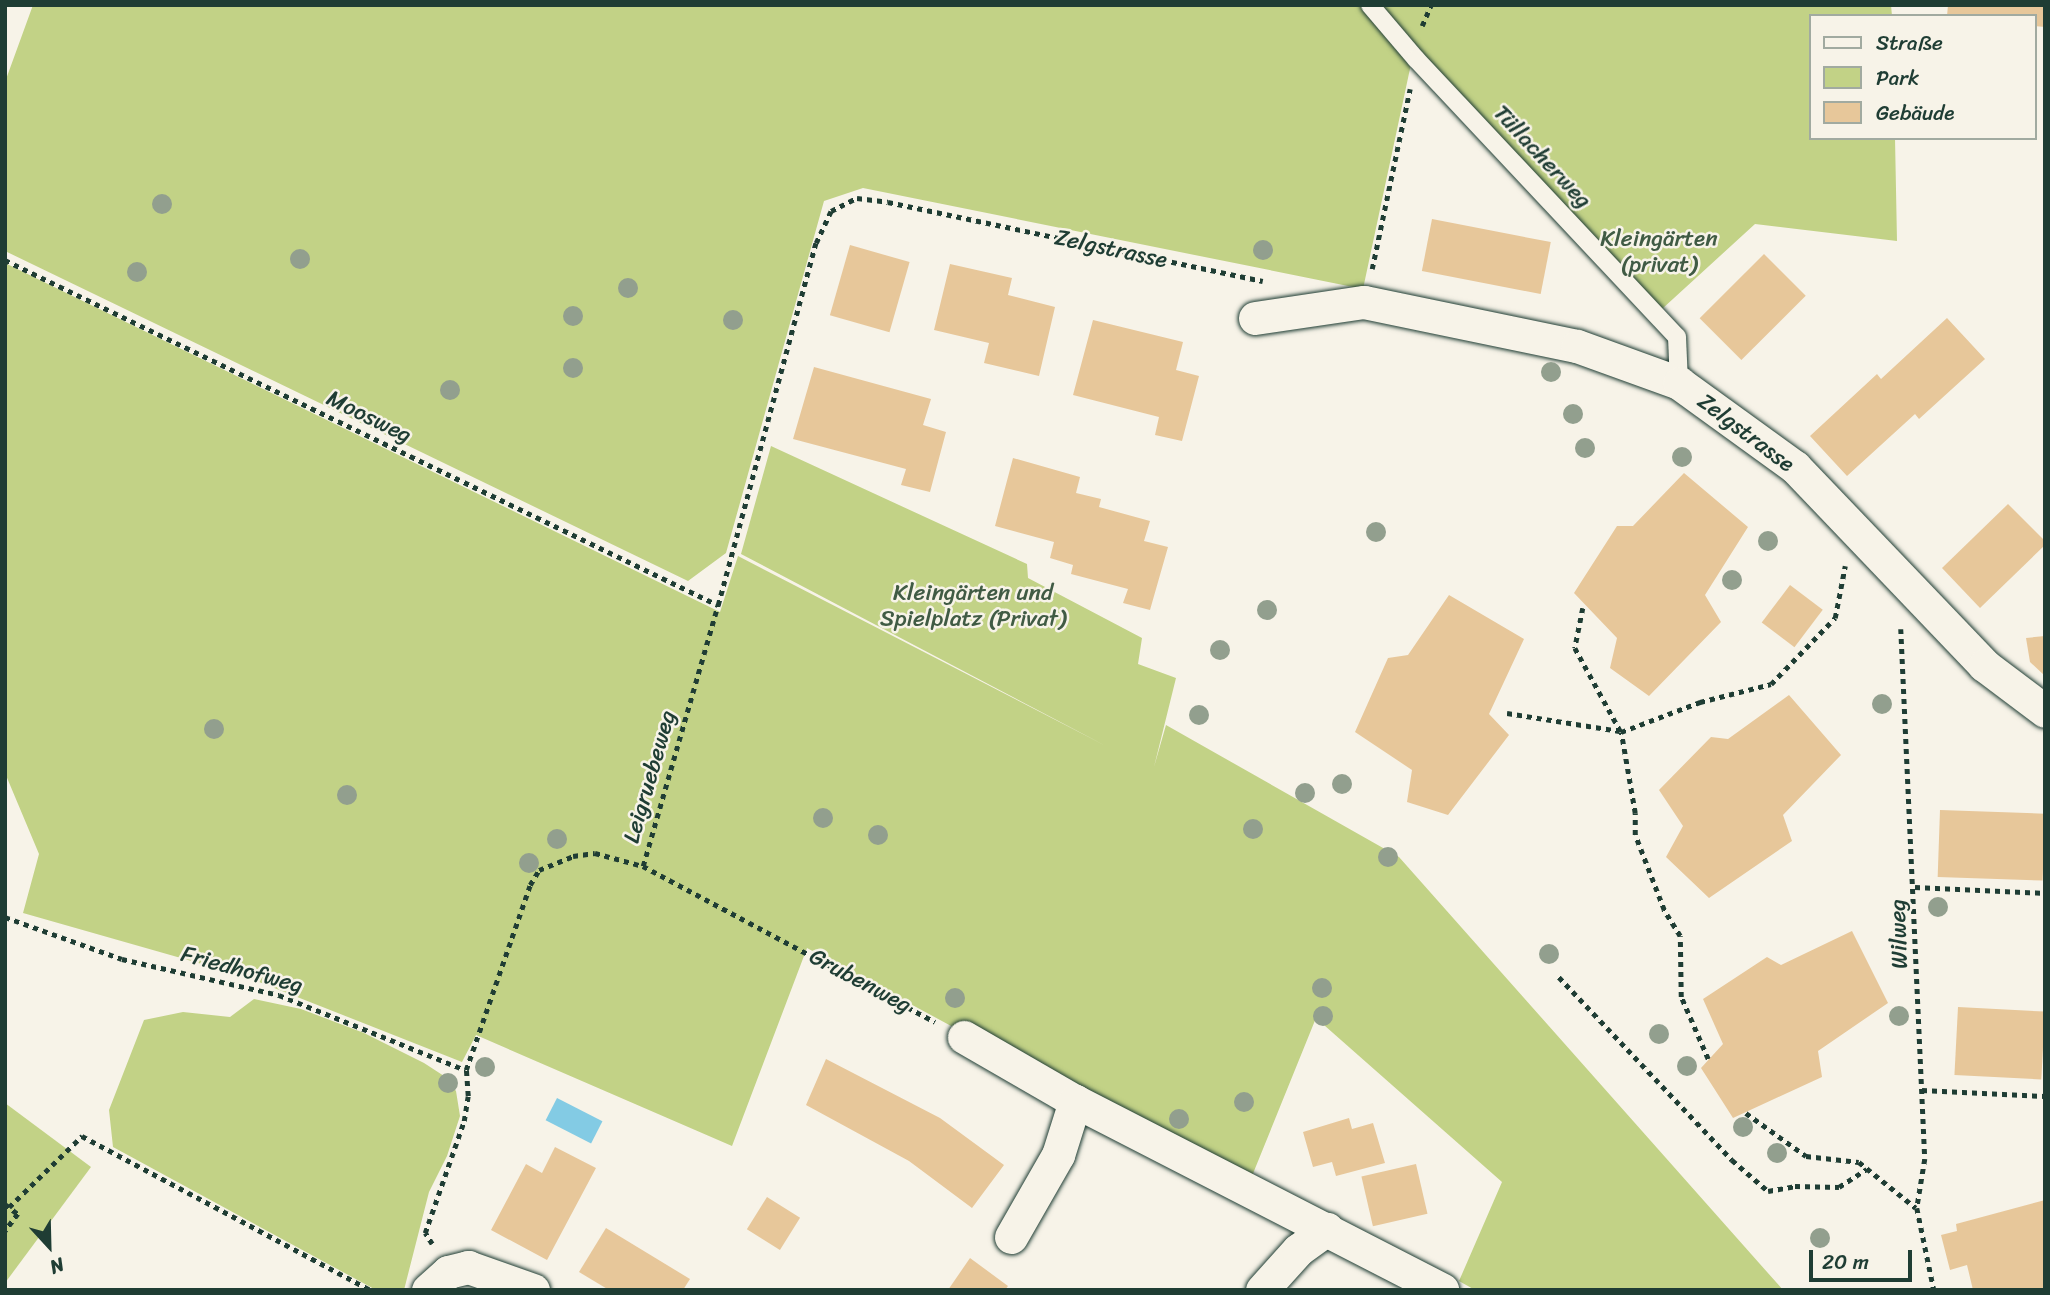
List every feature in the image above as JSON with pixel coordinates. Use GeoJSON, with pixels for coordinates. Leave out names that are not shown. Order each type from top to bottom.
{"type":"FeatureCollection","features":[{"type":"Feature","properties":{"kind":"street","name":"Zelgstrasse"},"geometry":{"type":"LineString","coordinates":[[1255,318],[1364,302],[1577,346],[1679,383],[1795,467],[1984,666],[2045,710]]}},
{"type":"Feature","properties":{"kind":"street"},"geometry":{"type":"LineString","coordinates":[[964,1037],[1075,1101],[1442,1290]]}},
{"type":"Feature","properties":{"kind":"street"},"geometry":{"type":"LineString","coordinates":[[1010,1237],[1058,1155],[1075,1101]]}},
{"type":"Feature","properties":{"kind":"street"},"geometry":{"type":"LineString","coordinates":[[1262,1290],[1298,1250],[1326,1229]]}},
{"type":"Feature","properties":{"kind":"street"},"geometry":{"type":"LineString","coordinates":[[438,1281],[468,1267],[533,1290]]}},
{"type":"Feature","properties":{"kind":"lane","name":"Tüllacherweg"},"geometry":{"type":"LineString","coordinates":[[1370,5],[1416,59],[1676,337],[1679,383]]}},
{"type":"Feature","properties":{"kind":"path"},"geometry":{"type":"LineString","coordinates":[[1364,302],[1416,59]]}},
{"type":"Feature","properties":{"kind":"path","name":"Zelgstrasse"},"geometry":{"type":"LineString","coordinates":[[857,198],[1269,282]]}},
{"type":"Feature","properties":{"kind":"path","name":"Leigruebeweg"},"geometry":{"type":"LineString","coordinates":[[438,1281],[425,1233],[464,1121],[468,1096],[466,1070],[530,885],[539,870],[563,859],[595,853],[643,866],[718,605],[816,243],[831,211],[857,198]]}},
{"type":"Feature","properties":{"kind":"path","name":"Moosweg"},"geometry":{"type":"LineString","coordinates":[[5,260],[718,605]]}},
{"type":"Feature","properties":{"kind":"path"},"geometry":{"type":"LineString","coordinates":[[1507,713],[1621,732],[1700,702],[1771,684],[1835,618],[1852,526]]}},
{"type":"Feature","properties":{"kind":"path"},"geometry":{"type":"LineString","coordinates":[[1583,608],[1575,648],[1621,732],[1635,813],[1635,835],[1664,910],[1680,936],[1681,997],[1708,1059]]}},
{"type":"Feature","properties":{"kind":"path","name":"Wilweg"},"geometry":{"type":"LineString","coordinates":[[1901,628],[1915,887],[1925,1159],[1917,1208],[1934,1290]]}},
{"type":"Feature","properties":{"kind":"path","name":"Grubenweg"},"geometry":{"type":"LineString","coordinates":[[643,866],[964,1037]]}},
{"type":"Feature","properties":{"kind":"path"},"geometry":{"type":"LineString","coordinates":[[1915,887],[2045,893]]}},
{"type":"Feature","properties":{"kind":"path","name":"Friedhofweg"},"geometry":{"type":"LineString","coordinates":[[5,917],[122,959],[279,995],[466,1070]]}},
{"type":"Feature","properties":{"kind":"path"},"geometry":{"type":"LineString","coordinates":[[1559,977],[1732,1160],[1768,1191],[1795,1186],[1839,1187],[1867,1169]]}},
{"type":"Feature","properties":{"kind":"path"},"geometry":{"type":"LineString","coordinates":[[1922,1090],[2045,1096]]}},
{"type":"Feature","properties":{"kind":"path"},"geometry":{"type":"LineString","coordinates":[[1746,1113],[1806,1156],[1858,1162],[1917,1208]]}},
{"type":"Feature","properties":{"kind":"path"},"geometry":{"type":"LineString","coordinates":[[5,1231],[18,1214],[7,1206],[82,1136],[371,1290]]}},
{"type":"Feature","properties":{"kind":"green space"},"geometry":{"type":"Polygon","coordinates":[[[33,5],[1361,5],[1411,64],[1363,289],[863,188],[824,201],[726,553],[688,581],[5,251],[5,82],[33,5]]]}},
{"type":"Feature","properties":{"kind":"green space","name":"Kleingärten (privat)"},"geometry":{"type":"Polygon","coordinates":[[[1380,5],[1891,5],[1892,14],[1808,14],[1808,140],[1895,140],[1897,241],[1755,224],[1662,309],[1541,190],[1380,5]]]}},
{"type":"Feature","properties":{"kind":"green space","name":"Kleingärten und Spielplatz (Privat)"},"geometry":{"type":"Polygon","coordinates":[[[5,263],[720,612],[738,556],[1106,746],[741,554],[771,446],[1027,564],[1028,578],[1142,638],[1138,664],[1176,678],[1154,767],[1166,725],[1399,857],[1783,1290],[1475,1290],[1459,1281],[1502,1182],[1316,1018],[1252,1176],[1075,1093],[807,948],[732,1146],[476,1035],[462,1062],[244,976],[23,913],[39,854],[5,773],[5,263]]]}},
{"type":"Feature","properties":{"kind":"green space"},"geometry":{"type":"Polygon","coordinates":[[[254,999],[301,1009],[364,1033],[424,1063],[444,1076],[456,1091],[460,1116],[447,1156],[429,1192],[404,1290],[376,1290],[113,1147],[109,1110],[144,1020],[183,1012],[230,1017],[254,999]]]}},
{"type":"Feature","properties":{"kind":"green space"},"geometry":{"type":"Polygon","coordinates":[[[5,1103],[91,1167],[5,1283],[5,1103]]]}},
{"type":"Feature","properties":{"kind":"water"},"geometry":{"type":"Polygon","coordinates":[[[557,1098],[602,1121],[591,1143],[546,1120],[557,1098]]]}},
{"type":"Feature","properties":{"kind":"building"},"geometry":{"type":"Polygon","coordinates":[[[1948,5],[2045,5],[2045,27],[2036,26],[2036,14],[1947,14],[1948,5]]]}},
{"type":"Feature","properties":{"kind":"building"},"geometry":{"type":"Polygon","coordinates":[[[1432,219],[1551,242],[1541,294],[1422,271],[1432,219]]]}},
{"type":"Feature","properties":{"kind":"building"},"geometry":{"type":"Polygon","coordinates":[[[850,245],[910,262],[889,332],[830,315],[850,245]]]}},
{"type":"Feature","properties":{"kind":"building"},"geometry":{"type":"Polygon","coordinates":[[[1764,254],[1806,296],[1741,360],[1700,318],[1764,254]]]}},
{"type":"Feature","properties":{"kind":"building"},"geometry":{"type":"Polygon","coordinates":[[[950,264],[1012,278],[1008,295],[1055,307],[1039,376],[984,363],[989,343],[934,330],[950,264]]]}},
{"type":"Feature","properties":{"kind":"building"},"geometry":{"type":"Polygon","coordinates":[[[1947,318],[1985,359],[1919,419],[1915,414],[1847,476],[1810,436],[1877,374],[1881,379],[1947,318]]]}},
{"type":"Feature","properties":{"kind":"building"},"geometry":{"type":"Polygon","coordinates":[[[1093,320],[1183,342],[1176,370],[1199,376],[1182,441],[1155,435],[1159,417],[1073,395],[1093,320]]]}},
{"type":"Feature","properties":{"kind":"building"},"geometry":{"type":"Polygon","coordinates":[[[814,367],[931,399],[923,425],[946,432],[930,492],[901,485],[906,469],[793,439],[814,367]]]}},
{"type":"Feature","properties":{"kind":"building"},"geometry":{"type":"Polygon","coordinates":[[[1013,458],[1080,477],[1076,493],[1101,499],[1099,507],[1150,521],[1144,541],[1168,547],[1150,610],[1123,603],[1128,589],[1071,574],[1073,565],[1050,558],[1054,542],[995,526],[1013,458]]]}},
{"type":"Feature","properties":{"kind":"building"},"geometry":{"type":"Polygon","coordinates":[[[1684,473],[1748,527],[1705,595],[1721,622],[1649,696],[1610,668],[1617,638],[1574,593],[1617,526],[1633,526],[1684,473]]]}},
{"type":"Feature","properties":{"kind":"building"},"geometry":{"type":"Polygon","coordinates":[[[2008,504],[2045,541],[2045,545],[1980,608],[1942,568],[2008,504]]]}},
{"type":"Feature","properties":{"kind":"building"},"geometry":{"type":"Polygon","coordinates":[[[1790,585],[1823,610],[1794,647],[1762,623],[1790,585]]]}},
{"type":"Feature","properties":{"kind":"building"},"geometry":{"type":"Polygon","coordinates":[[[1449,595],[1524,639],[1489,714],[1509,735],[1448,815],[1407,802],[1412,770],[1355,732],[1388,658],[1408,655],[1449,595]]]}},
{"type":"Feature","properties":{"kind":"building"},"geometry":{"type":"Polygon","coordinates":[[[2045,636],[2045,676],[2030,662],[2026,638],[2045,636]]]}},
{"type":"Feature","properties":{"kind":"building"},"geometry":{"type":"Polygon","coordinates":[[[1789,695],[1841,755],[1783,815],[1792,841],[1709,898],[1666,857],[1683,826],[1659,790],[1711,737],[1728,739],[1789,695]]]}},
{"type":"Feature","properties":{"kind":"building"},"geometry":{"type":"Polygon","coordinates":[[[1940,810],[2045,814],[2043,881],[1938,877],[1940,810]]]}},
{"type":"Feature","properties":{"kind":"building"},"geometry":{"type":"Polygon","coordinates":[[[1852,931],[1888,1003],[1818,1051],[1822,1077],[1733,1118],[1701,1068],[1723,1044],[1703,999],[1767,957],[1781,965],[1852,931]]]}},
{"type":"Feature","properties":{"kind":"building"},"geometry":{"type":"Polygon","coordinates":[[[1958,1007],[2045,1012],[2041,1079],[1954,1075],[1958,1007]]]}},
{"type":"Feature","properties":{"kind":"building"},"geometry":{"type":"Polygon","coordinates":[[[826,1059],[940,1118],[1004,1165],[972,1208],[909,1161],[806,1105],[826,1059]]]}},
{"type":"Feature","properties":{"kind":"building"},"geometry":{"type":"Polygon","coordinates":[[[1349,1118],[1352,1129],[1373,1123],[1385,1163],[1336,1176],[1332,1162],[1313,1167],[1303,1132],[1349,1118]]]}},
{"type":"Feature","properties":{"kind":"building"},"geometry":{"type":"Polygon","coordinates":[[[555,1147],[596,1168],[547,1260],[491,1230],[526,1164],[542,1173],[555,1147]]]}},
{"type":"Feature","properties":{"kind":"building"},"geometry":{"type":"Polygon","coordinates":[[[1416,1164],[1427,1214],[1373,1226],[1361,1177],[1416,1164]]]}},
{"type":"Feature","properties":{"kind":"building"},"geometry":{"type":"Polygon","coordinates":[[[767,1197],[800,1218],[780,1250],[747,1229],[767,1197]]]}},
{"type":"Feature","properties":{"kind":"building"},"geometry":{"type":"Polygon","coordinates":[[[2045,1200],[2045,1290],[1973,1290],[1967,1265],[1950,1270],[1941,1235],[1957,1231],[1956,1224],[2045,1200]]]}},
{"type":"Feature","properties":{"kind":"building"},"geometry":{"type":"Polygon","coordinates":[[[606,1228],[690,1279],[683,1290],[609,1290],[579,1272],[606,1228]]]}},
{"type":"Feature","properties":{"kind":"building"},"geometry":{"type":"Polygon","coordinates":[[[970,1258],[1008,1286],[1005,1290],[948,1290],[970,1258]]]}}]}
